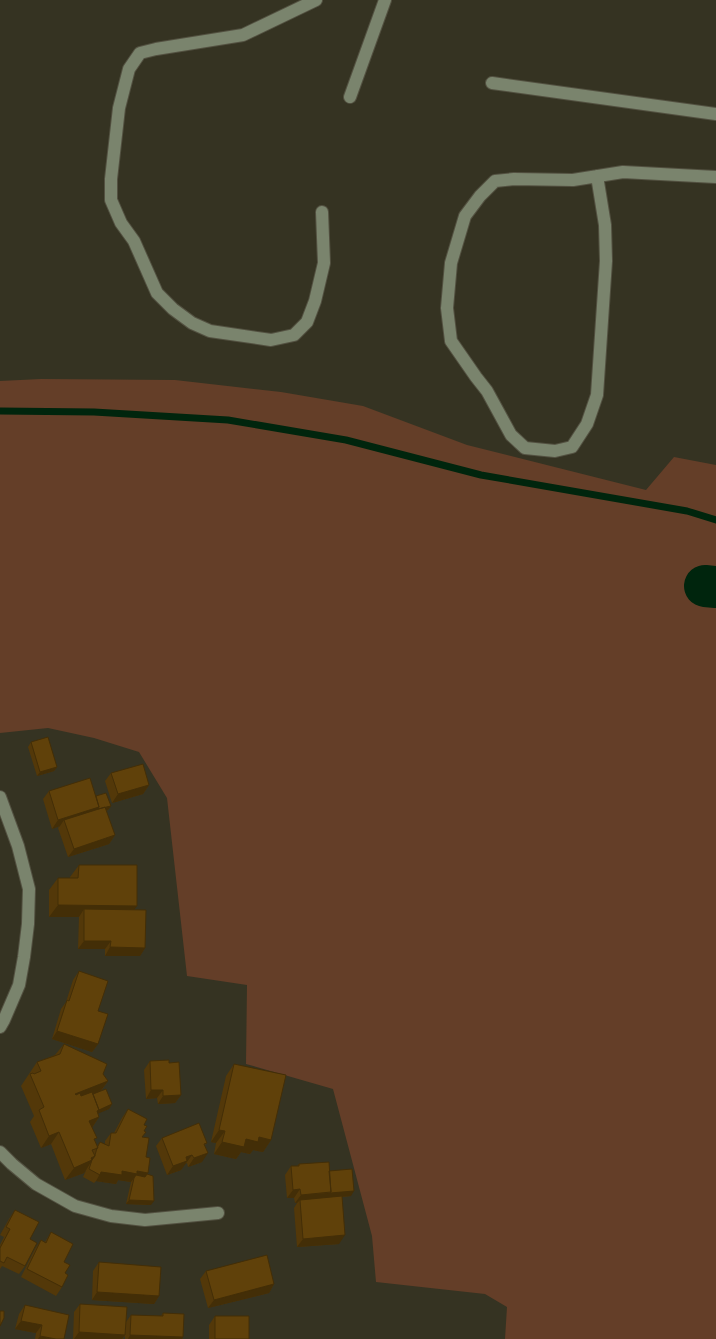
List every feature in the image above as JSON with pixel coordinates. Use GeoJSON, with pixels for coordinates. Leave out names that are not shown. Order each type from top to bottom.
{"type":"FeatureCollection","features":[{"type":"Feature","properties":{"kind":"street"},"geometry":{"type":"LineString","coordinates":[[316,0],[243,35],[140,53],[129,69],[119,108],[111,179],[111,200],[121,222],[134,241],[157,293],[173,310],[192,323],[210,331],[271,340],[294,335],[308,322],[316,301],[324,263],[322,212]]}},
{"type":"Feature","properties":{"kind":"street"},"geometry":{"type":"LineString","coordinates":[[350,97],[385,0]]}},
{"type":"Feature","properties":{"kind":"street"},"geometry":{"type":"LineString","coordinates":[[492,83],[716,114]]}},
{"type":"Feature","properties":{"kind":"street"},"geometry":{"type":"LineString","coordinates":[[597,176],[605,225],[606,260],[597,395],[587,424],[572,447],[555,452],[525,448],[511,435],[487,390],[451,341],[447,308],[451,263],[466,216],[480,196],[495,181],[573,180],[597,176],[623,172],[716,177]]}},
{"type":"Feature","properties":{"kind":"street"},"geometry":{"type":"LineString","coordinates":[[716,173],[716,181]]}},
{"type":"Feature","properties":{"kind":"street"},"geometry":{"type":"LineString","coordinates":[[0,797],[18,846],[28,889],[28,924],[19,985],[0,1027]]}},
{"type":"Feature","properties":{"kind":"street"},"geometry":{"type":"LineString","coordinates":[[0,1152],[36,1184],[75,1206],[111,1216],[145,1220],[218,1213]]}},
{"type":"Feature","properties":{"kind":"shaded area"},"geometry":{"type":"Polygon","coordinates":[[[41,379],[175,380],[281,392],[363,406],[467,445],[646,490],[674,457],[716,465],[716,1339],[505,1339],[507,1307],[485,1294],[376,1282],[372,1236],[333,1089],[246,1064],[247,985],[187,976],[167,798],[139,752],[94,738],[48,728],[0,733],[0,381],[41,379]]]}},
{"type":"Feature","properties":{"kind":"building"},"geometry":{"type":"Polygon","coordinates":[[[48,737],[57,767],[40,772],[31,742],[48,737]]]}},
{"type":"Feature","properties":{"kind":"building"},"geometry":{"type":"Polygon","coordinates":[[[143,764],[149,785],[118,794],[111,773],[143,764]]]}},
{"type":"Feature","properties":{"kind":"building"},"geometry":{"type":"Polygon","coordinates":[[[90,778],[99,807],[58,820],[49,791],[90,778]]]}},
{"type":"Feature","properties":{"kind":"building"},"geometry":{"type":"Polygon","coordinates":[[[106,793],[111,806],[98,809],[96,796],[106,793]]]}},
{"type":"Feature","properties":{"kind":"building"},"geometry":{"type":"Polygon","coordinates":[[[105,807],[115,835],[74,849],[64,820],[105,807]]]}},
{"type":"Feature","properties":{"kind":"building"},"geometry":{"type":"Polygon","coordinates":[[[79,865],[137,865],[137,906],[58,905],[58,878],[78,878],[79,865]]]}},
{"type":"Feature","properties":{"kind":"building"},"geometry":{"type":"Polygon","coordinates":[[[84,909],[146,910],[145,948],[110,947],[111,941],[84,941],[84,909]]]}},
{"type":"Feature","properties":{"kind":"building"},"geometry":{"type":"Polygon","coordinates":[[[79,971],[108,981],[98,1011],[108,1014],[98,1044],[57,1031],[79,971]]]}},
{"type":"Feature","properties":{"kind":"building"},"geometry":{"type":"Polygon","coordinates":[[[64,1044],[107,1064],[103,1074],[108,1081],[75,1094],[80,1093],[81,1096],[92,1092],[99,1110],[97,1111],[99,1117],[89,1121],[97,1138],[94,1139],[98,1148],[92,1150],[95,1156],[91,1158],[92,1160],[74,1168],[59,1132],[49,1136],[39,1110],[44,1107],[30,1074],[41,1071],[37,1062],[60,1054],[64,1044]]]}},
{"type":"Feature","properties":{"kind":"building"},"geometry":{"type":"Polygon","coordinates":[[[169,1060],[169,1063],[179,1062],[181,1095],[163,1096],[163,1090],[151,1090],[150,1061],[169,1060]]]}},
{"type":"Feature","properties":{"kind":"building"},"geometry":{"type":"Polygon","coordinates":[[[234,1064],[286,1075],[271,1140],[259,1137],[258,1142],[246,1139],[244,1147],[222,1142],[225,1131],[219,1130],[234,1064]]]}},
{"type":"Feature","properties":{"kind":"building"},"geometry":{"type":"Polygon","coordinates":[[[106,1089],[112,1104],[99,1110],[93,1094],[106,1089]]]}},
{"type":"Feature","properties":{"kind":"building"},"geometry":{"type":"Polygon","coordinates":[[[128,1109],[147,1119],[144,1125],[147,1126],[144,1131],[146,1132],[142,1137],[149,1138],[146,1157],[150,1158],[148,1173],[137,1171],[137,1174],[122,1171],[122,1175],[101,1172],[100,1175],[89,1169],[97,1148],[100,1142],[109,1146],[111,1133],[116,1133],[128,1109]]]}},
{"type":"Feature","properties":{"kind":"building"},"geometry":{"type":"Polygon","coordinates":[[[199,1123],[207,1143],[204,1144],[208,1153],[194,1158],[192,1155],[186,1157],[187,1161],[173,1166],[162,1138],[199,1123]]]}},
{"type":"Feature","properties":{"kind":"building"},"geometry":{"type":"Polygon","coordinates":[[[329,1162],[331,1192],[301,1195],[300,1189],[293,1190],[291,1166],[329,1162]]]}},
{"type":"Feature","properties":{"kind":"building"},"geometry":{"type":"Polygon","coordinates":[[[352,1169],[354,1191],[330,1193],[329,1171],[352,1169]]]}},
{"type":"Feature","properties":{"kind":"building"},"geometry":{"type":"Polygon","coordinates":[[[147,1174],[153,1176],[154,1201],[129,1200],[136,1175],[145,1177],[147,1174]]]}},
{"type":"Feature","properties":{"kind":"building"},"geometry":{"type":"Polygon","coordinates":[[[342,1196],[345,1235],[303,1239],[300,1200],[342,1196]]]}},
{"type":"Feature","properties":{"kind":"building"},"geometry":{"type":"Polygon","coordinates":[[[15,1210],[39,1222],[30,1239],[37,1243],[25,1266],[7,1257],[4,1263],[0,1261],[0,1248],[10,1229],[6,1227],[15,1210]]]}},
{"type":"Feature","properties":{"kind":"building"},"geometry":{"type":"Polygon","coordinates":[[[51,1232],[73,1244],[64,1262],[70,1265],[65,1273],[68,1275],[62,1287],[27,1269],[41,1240],[46,1243],[51,1232]]]}},
{"type":"Feature","properties":{"kind":"building"},"geometry":{"type":"Polygon","coordinates":[[[267,1255],[274,1284],[214,1300],[206,1271],[267,1255]]]}},
{"type":"Feature","properties":{"kind":"building"},"geometry":{"type":"Polygon","coordinates":[[[99,1262],[161,1267],[159,1296],[97,1292],[99,1262]]]}},
{"type":"Feature","properties":{"kind":"building"},"geometry":{"type":"Polygon","coordinates":[[[80,1304],[127,1307],[125,1335],[79,1332],[80,1304]]]}},
{"type":"Feature","properties":{"kind":"building"},"geometry":{"type":"Polygon","coordinates":[[[25,1305],[69,1315],[64,1339],[40,1336],[42,1325],[21,1321],[25,1305]]]}},
{"type":"Feature","properties":{"kind":"building"},"geometry":{"type":"Polygon","coordinates":[[[0,1311],[4,1311],[4,1318],[0,1326],[0,1311]]]}},
{"type":"Feature","properties":{"kind":"building"},"geometry":{"type":"Polygon","coordinates":[[[163,1313],[184,1314],[183,1337],[130,1335],[131,1315],[163,1316],[163,1313]]]}},
{"type":"Feature","properties":{"kind":"building"},"geometry":{"type":"Polygon","coordinates":[[[215,1316],[249,1316],[249,1339],[215,1339],[215,1316]]]}},
{"type":"Feature","properties":{"kind":"waterway"},"geometry":{"type":"LineString","coordinates":[[0,411],[94,412],[228,420],[346,440],[481,475],[687,511],[716,520]]}},
{"type":"Feature","properties":{"kind":"waterway"},"geometry":{"type":"LineString","coordinates":[[705,586],[716,587]]}}]}
